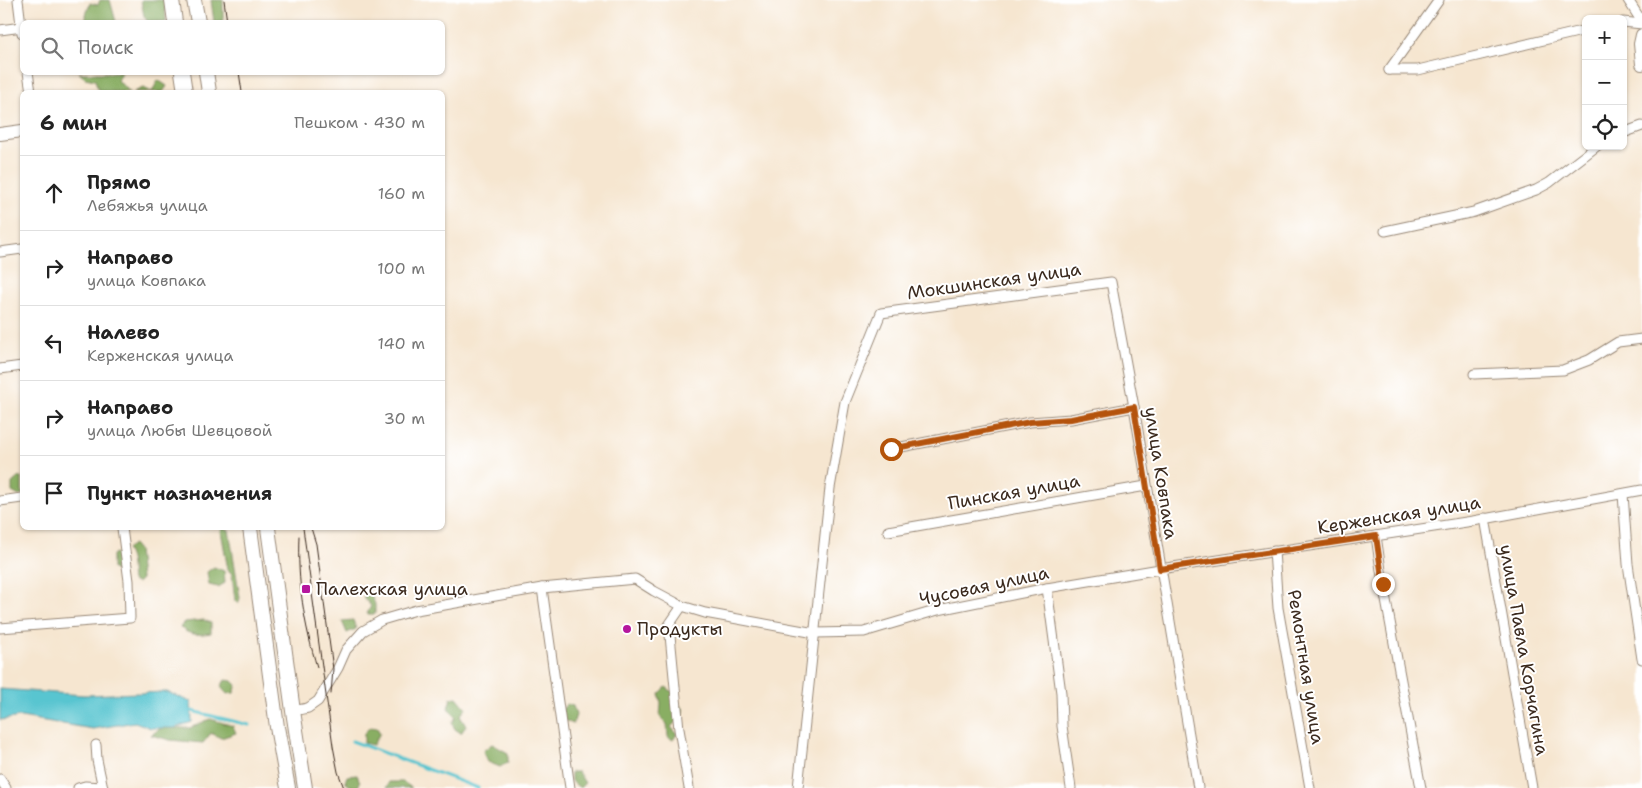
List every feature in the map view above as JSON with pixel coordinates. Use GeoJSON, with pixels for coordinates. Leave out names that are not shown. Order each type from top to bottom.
{"type":"FeatureCollection","features":[{"type":"Feature","properties":{"kind":"main road"},"geometry":{"type":"LineString","coordinates":[[172,0],[175,20]]}},
{"type":"Feature","properties":{"kind":"main road"},"geometry":{"type":"LineString","coordinates":[[194,0],[198,20]]}},
{"type":"Feature","properties":{"kind":"main road"},"geometry":{"type":"LineString","coordinates":[[182,75],[185,90]]}},
{"type":"Feature","properties":{"kind":"main road"},"geometry":{"type":"LineString","coordinates":[[206,75],[209,90]]}},
{"type":"Feature","properties":{"kind":"main road"},"geometry":{"type":"LineString","coordinates":[[250,530],[277,727],[288,788]]}},
{"type":"Feature","properties":{"kind":"main road"},"geometry":{"type":"LineString","coordinates":[[268,530],[305,788]]}},
{"type":"Feature","properties":{"kind":"street"},"geometry":{"type":"LineString","coordinates":[[18,0],[21,20]]}},
{"type":"Feature","properties":{"kind":"street"},"geometry":{"type":"LineString","coordinates":[[1439,0],[1389,70],[1418,70],[1582,31]]}},
{"type":"Feature","properties":{"kind":"street"},"geometry":{"type":"LineString","coordinates":[[1628,0],[1642,23]]}},
{"type":"Feature","properties":{"kind":"street"},"geometry":{"type":"LineString","coordinates":[[1627,22],[1642,23]]}},
{"type":"Feature","properties":{"kind":"street"},"geometry":{"type":"LineString","coordinates":[[0,30],[20,30]]}},
{"type":"Feature","properties":{"kind":"street"},"geometry":{"type":"LineString","coordinates":[[1642,35],[1640,44],[1642,64]]}},
{"type":"Feature","properties":{"kind":"street"},"geometry":{"type":"LineString","coordinates":[[28,75],[31,90]]}},
{"type":"Feature","properties":{"kind":"street"},"geometry":{"type":"LineString","coordinates":[[1627,132],[1642,126]]}},
{"type":"Feature","properties":{"kind":"street"},"geometry":{"type":"LineString","coordinates":[[0,134],[20,131]]}},
{"type":"Feature","properties":{"kind":"street"},"geometry":{"type":"LineString","coordinates":[[1385,231],[1474,212],[1536,190],[1549,183],[1592,150]]}},
{"type":"Feature","properties":{"kind":"street"},"geometry":{"type":"LineString","coordinates":[[0,252],[20,249]]}},
{"type":"Feature","properties":{"kind":"street","name":"Мокшинская улица"},"geometry":{"type":"LineString","coordinates":[[815,633],[830,488],[845,402],[881,313],[1111,282]]}},
{"type":"Feature","properties":{"kind":"street","name":"улица Ковпака"},"geometry":{"type":"LineString","coordinates":[[1111,282],[1198,788]]}},
{"type":"Feature","properties":{"kind":"street"},"geometry":{"type":"LineString","coordinates":[[1474,374],[1563,370],[1589,360],[1618,342],[1642,339]]}},
{"type":"Feature","properties":{"kind":"street"},"geometry":{"type":"LineString","coordinates":[[0,369],[20,366]]}},
{"type":"Feature","properties":{"kind":"street"},"geometry":{"type":"LineString","coordinates":[[891,449],[1030,422],[1071,419],[1134,407]]}},
{"type":"Feature","properties":{"kind":"street","name":"Пинская улица"},"geometry":{"type":"LineString","coordinates":[[888,531],[1146,486]]}},
{"type":"Feature","properties":{"kind":"street","name":"Керженская улица"},"geometry":{"type":"LineString","coordinates":[[1160,569],[1376,536],[1642,490]]}},
{"type":"Feature","properties":{"kind":"street"},"geometry":{"type":"LineString","coordinates":[[1623,494],[1628,564],[1642,659]]}},
{"type":"Feature","properties":{"kind":"street"},"geometry":{"type":"LineString","coordinates":[[0,501],[20,498]]}},
{"type":"Feature","properties":{"kind":"street","name":"улица Павла Корчагина"},"geometry":{"type":"LineString","coordinates":[[1485,518],[1532,788]]}},
{"type":"Feature","properties":{"kind":"street"},"geometry":{"type":"LineString","coordinates":[[0,628],[130,618],[129,581],[122,530]]}},
{"type":"Feature","properties":{"kind":"street"},"geometry":{"type":"LineString","coordinates":[[1376,536],[1383,584],[1421,788]]}},
{"type":"Feature","properties":{"kind":"street","name":"Ремонтная улица"},"geometry":{"type":"LineString","coordinates":[[1274,551],[1278,608],[1310,788]]}},
{"type":"Feature","properties":{"kind":"street","name":"Чусовая улица"},"geometry":{"type":"LineString","coordinates":[[293,711],[308,708],[318,701],[338,668],[346,650],[363,630],[382,620],[416,610],[542,588],[635,578],[682,606],[705,613],[815,633],[864,632],[938,610],[1047,588],[1160,569]]}},
{"type":"Feature","properties":{"kind":"street"},"geometry":{"type":"LineString","coordinates":[[542,588],[570,788]]}},
{"type":"Feature","properties":{"kind":"street"},"geometry":{"type":"LineString","coordinates":[[1047,588],[1061,693],[1062,726],[1071,788]]}},
{"type":"Feature","properties":{"kind":"street"},"geometry":{"type":"LineString","coordinates":[[682,606],[669,625],[679,729],[690,788]]}},
{"type":"Feature","properties":{"kind":"street"},"geometry":{"type":"LineString","coordinates":[[798,788],[815,633]]}},
{"type":"Feature","properties":{"kind":"street"},"geometry":{"type":"LineString","coordinates":[[78,788],[85,786],[102,788],[96,745]]}},
{"type":"Feature","properties":{"kind":"street"},"geometry":{"type":"LineString","coordinates":[[0,779],[6,788]]}},
{"type":"Feature","properties":{"kind":"green space"},"geometry":{"type":"Polygon","coordinates":[[[100,0],[110,0],[115,20],[84,20],[90,3],[98,5],[100,0]]]}},
{"type":"Feature","properties":{"kind":"green space"},"geometry":{"type":"Polygon","coordinates":[[[141,0],[165,0],[166,20],[147,20],[141,0]]]}},
{"type":"Feature","properties":{"kind":"green space"},"geometry":{"type":"Polygon","coordinates":[[[211,0],[223,0],[223,20],[214,20],[211,0]]]}},
{"type":"Feature","properties":{"kind":"green space"},"geometry":{"type":"Polygon","coordinates":[[[81,75],[121,75],[117,80],[128,90],[98,90],[95,80],[85,78],[81,75]]]}},
{"type":"Feature","properties":{"kind":"green space"},"geometry":{"type":"Polygon","coordinates":[[[158,80],[167,86],[164,90],[153,90],[158,80]]]}},
{"type":"Feature","properties":{"kind":"green space"},"geometry":{"type":"Polygon","coordinates":[[[20,478],[20,496],[12,492],[12,483],[20,478]]]}},
{"type":"Feature","properties":{"kind":"green space"},"geometry":{"type":"Polygon","coordinates":[[[229,530],[240,598],[238,604],[235,601],[232,574],[228,570],[221,531],[229,530]]]}},
{"type":"Feature","properties":{"kind":"green space"},"geometry":{"type":"Polygon","coordinates":[[[133,544],[138,550],[141,579],[137,583],[132,581],[130,561],[126,549],[133,544]]]}},
{"type":"Feature","properties":{"kind":"green space"},"geometry":{"type":"Polygon","coordinates":[[[115,553],[119,555],[121,569],[118,572],[112,569],[112,555],[115,553]]]}},
{"type":"Feature","properties":{"kind":"green space"},"geometry":{"type":"Polygon","coordinates":[[[214,567],[224,571],[225,583],[218,587],[209,585],[207,572],[214,567]]]}},
{"type":"Feature","properties":{"kind":"green space"},"geometry":{"type":"Polygon","coordinates":[[[370,593],[375,604],[375,614],[367,614],[371,606],[363,597],[370,593]]]}},
{"type":"Feature","properties":{"kind":"green space"},"geometry":{"type":"Polygon","coordinates":[[[204,620],[211,623],[211,633],[191,633],[180,627],[185,622],[204,620]]]}},
{"type":"Feature","properties":{"kind":"green space"},"geometry":{"type":"Polygon","coordinates":[[[353,620],[356,629],[347,633],[342,621],[353,620]]]}},
{"type":"Feature","properties":{"kind":"green space"},"geometry":{"type":"Polygon","coordinates":[[[225,680],[233,681],[237,685],[234,693],[227,694],[221,687],[225,680]]]}},
{"type":"Feature","properties":{"kind":"green space"},"geometry":{"type":"Polygon","coordinates":[[[666,687],[674,693],[673,702],[683,708],[683,715],[671,727],[677,734],[673,740],[668,737],[667,724],[660,717],[661,703],[659,694],[666,687]]]}},
{"type":"Feature","properties":{"kind":"green space"},"geometry":{"type":"Polygon","coordinates":[[[457,697],[466,708],[460,716],[466,726],[461,733],[455,729],[452,723],[456,717],[448,708],[451,698],[457,697]]]}},
{"type":"Feature","properties":{"kind":"green space"},"geometry":{"type":"Polygon","coordinates":[[[567,704],[573,706],[576,715],[573,724],[564,720],[562,709],[567,704]]]}},
{"type":"Feature","properties":{"kind":"green space"},"geometry":{"type":"Polygon","coordinates":[[[210,719],[233,726],[236,733],[221,738],[211,733],[203,743],[170,740],[151,735],[161,728],[190,728],[210,719]]]}},
{"type":"Feature","properties":{"kind":"green space"},"geometry":{"type":"Polygon","coordinates":[[[370,727],[377,728],[380,733],[373,745],[364,743],[364,733],[370,727]]]}},
{"type":"Feature","properties":{"kind":"green space"},"geometry":{"type":"Polygon","coordinates":[[[492,744],[508,753],[508,762],[500,767],[488,762],[483,751],[492,744]]]}},
{"type":"Feature","properties":{"kind":"green space"},"geometry":{"type":"Polygon","coordinates":[[[571,772],[578,772],[585,783],[580,788],[571,781],[571,772]]]}},
{"type":"Feature","properties":{"kind":"green space"},"geometry":{"type":"Polygon","coordinates":[[[357,775],[360,782],[358,787],[350,786],[345,782],[347,776],[357,775]]]}},
{"type":"Feature","properties":{"kind":"green space"},"geometry":{"type":"Polygon","coordinates":[[[389,782],[403,782],[412,788],[386,788],[389,782]]]}},
{"type":"Feature","properties":{"kind":"water"},"geometry":{"type":"Polygon","coordinates":[[[0,689],[84,695],[167,692],[191,702],[192,722],[174,728],[151,728],[135,722],[93,729],[21,717],[0,720],[0,689]]]}},
{"type":"Feature","properties":{"kind":"waterway"},"geometry":{"type":"LineString","coordinates":[[192,711],[249,725]]}},
{"type":"Feature","properties":{"kind":"waterway"},"geometry":{"type":"LineString","coordinates":[[352,741],[478,788]]}},
{"type":"Feature","properties":{"kind":"tram line"},"geometry":{"type":"LineString","coordinates":[[224,0],[227,20]]}},
{"type":"Feature","properties":{"kind":"tram line"},"geometry":{"type":"LineString","coordinates":[[239,75],[242,90]]}},
{"type":"Feature","properties":{"kind":"tram line"},"geometry":{"type":"LineString","coordinates":[[303,530],[333,746],[338,772],[344,788]]}},
{"type":"Feature","properties":{"kind":"tram line"},"geometry":{"type":"LineString","coordinates":[[312,530],[316,544],[333,669],[331,694]]}},
{"type":"Feature","properties":{"kind":"tram line"},"geometry":{"type":"LineString","coordinates":[[299,536],[302,602],[308,635],[317,667]]}},
{"type":"Feature","properties":{"kind":"place","name":"Палехская улица"},"geometry":{"type":"Point","coordinates":[306,589]}},
{"type":"Feature","properties":{"kind":"place","name":"Продукты"},"geometry":{"type":"Point","coordinates":[627,629]}},
{"type":"Feature","properties":{"kind":"route"},"geometry":{"type":"LineString","coordinates":[[891,449],[1030,422],[1071,419],[1134,407],[1160,569],[1376,536],[1383,584]]}}]}
